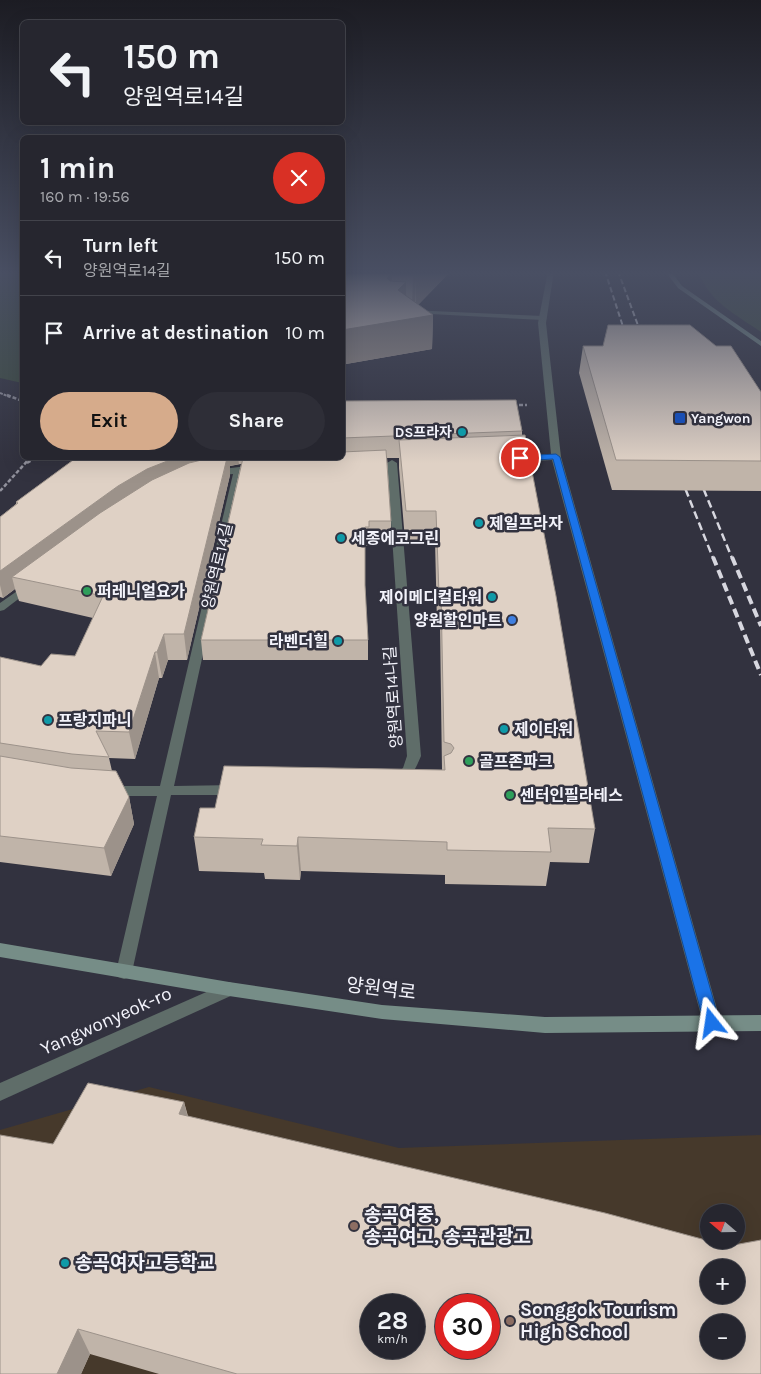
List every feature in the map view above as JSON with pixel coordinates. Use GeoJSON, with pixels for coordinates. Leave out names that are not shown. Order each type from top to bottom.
{"type":"FeatureCollection","features":[{"type":"Feature","properties":{"kind":"street"},"geometry":{"type":"LineString","coordinates":[[543,335],[556,457],[712,1023]]}},
{"type":"Feature","properties":{"kind":"street"},"geometry":{"type":"LineString","coordinates":[[748,335],[761,344]]}},
{"type":"Feature","properties":{"kind":"street"},"geometry":{"type":"LineString","coordinates":[[508,459],[556,457]]}},
{"type":"Feature","properties":{"kind":"street","name":"양원역로14나길"},"geometry":{"type":"LineString","coordinates":[[382,788],[396,781],[409,770],[414,756],[392,463]]}},
{"type":"Feature","properties":{"kind":"street"},"geometry":{"type":"LineString","coordinates":[[202,476],[240,468],[268,468]]}},
{"type":"Feature","properties":{"kind":"street","name":"양원역로14길"},"geometry":{"type":"LineString","coordinates":[[124,972],[240,468]]}},
{"type":"Feature","properties":{"kind":"street"},"geometry":{"type":"LineString","coordinates":[[0,608],[40,578]]}},
{"type":"Feature","properties":{"kind":"street"},"geometry":{"type":"LineString","coordinates":[[396,781],[414,782]]}},
{"type":"Feature","properties":{"kind":"street"},"geometry":{"type":"LineString","coordinates":[[97,790],[251,790]]}},
{"type":"Feature","properties":{"kind":"street","name":"양원역로"},"geometry":{"type":"LineString","coordinates":[[0,950],[124,972],[382,1012],[545,1025],[761,1023]]}},
{"type":"Feature","properties":{"kind":"street","name":"Yangwonyeok-ro"},"geometry":{"type":"LineString","coordinates":[[0,1092],[229,989]]}},
{"type":"Feature","properties":{"kind":"path"},"geometry":{"type":"LineString","coordinates":[[0,393],[20,398]]}},
{"type":"Feature","properties":{"kind":"path"},"geometry":{"type":"LineString","coordinates":[[506,405],[534,405]]}},
{"type":"Feature","properties":{"kind":"path"},"geometry":{"type":"LineString","coordinates":[[0,491],[28,460]]}},
{"type":"Feature","properties":{"kind":"path"},"geometry":{"type":"LineString","coordinates":[[26,463],[31,460]]}},
{"type":"Feature","properties":{"kind":"shaded area","name":"송곡여중, 송곡여고, 송곡관광고"},"geometry":{"type":"Polygon","coordinates":[[[149,1087],[399,1148],[761,1135],[761,1374],[0,1374],[0,1130],[149,1087]]]}},
{"type":"Feature","properties":{"kind":"green space"},"geometry":{"type":"Polygon","coordinates":[[[0,335],[20,335],[20,383],[0,378],[0,335]]]}},
{"type":"Feature","properties":{"kind":"building"},"geometry":{"type":"Polygon","coordinates":[[[606,335],[703,335],[716,346],[731,346],[761,392],[761,461],[616,460],[583,346],[603,346],[606,335]]]}},
{"type":"Feature","properties":{"kind":"building"},"geometry":{"type":"Polygon","coordinates":[[[516,400],[522,431],[345,438],[345,401],[516,400]]]}},
{"type":"Feature","properties":{"kind":"building"},"geometry":{"type":"Polygon","coordinates":[[[525,435],[556,596],[595,829],[548,828],[551,852],[447,850],[447,842],[298,837],[297,846],[261,845],[263,839],[194,837],[200,808],[215,808],[224,766],[445,770],[444,756],[451,753],[454,748],[451,744],[444,742],[441,594],[439,594],[436,511],[406,511],[399,440],[525,435]]]}},
{"type":"Feature","properties":{"kind":"building"},"geometry":{"type":"Polygon","coordinates":[[[386,450],[391,521],[369,521],[369,527],[365,527],[365,585],[368,640],[201,640],[243,460],[345,460],[345,452],[386,450]]]}},
{"type":"Feature","properties":{"kind":"building"},"geometry":{"type":"Polygon","coordinates":[[[73,460],[170,460],[147,469],[118,486],[0,571],[0,517],[18,503],[16,502],[73,460]]]}},
{"type":"Feature","properties":{"kind":"building"},"geometry":{"type":"Polygon","coordinates":[[[202,460],[227,460],[184,634],[164,634],[157,652],[155,652],[129,732],[96,731],[109,757],[72,754],[0,743],[0,657],[41,666],[51,654],[75,656],[103,596],[12,577],[100,513],[152,480],[189,463],[202,460]]]}},
{"type":"Feature","properties":{"kind":"building"},"geometry":{"type":"Polygon","coordinates":[[[0,756],[71,768],[116,771],[129,797],[104,848],[0,836],[0,756]]]}},
{"type":"Feature","properties":{"kind":"building","name":"송곡여중, 송곡여고, 송곡관광고"},"geometry":{"type":"Polygon","coordinates":[[[88,1083],[184,1102],[179,1114],[605,1213],[700,1238],[700,1249],[745,1249],[745,1243],[761,1240],[761,1374],[237,1374],[78,1329],[57,1374],[0,1374],[0,1135],[53,1144],[88,1083]]]}},
{"type":"Feature","properties":{"kind":"railway"},"geometry":{"type":"LineString","coordinates":[[626,335],[627,339]]}},
{"type":"Feature","properties":{"kind":"railway"},"geometry":{"type":"LineString","coordinates":[[642,335],[643,339]]}},
{"type":"Feature","properties":{"kind":"railway"},"geometry":{"type":"LineString","coordinates":[[681,478],[713,558]]}},
{"type":"Feature","properties":{"kind":"railway"},"geometry":{"type":"LineString","coordinates":[[699,478],[732,558]]}},
{"type":"Feature","properties":{"kind":"railway"},"geometry":{"type":"LineString","coordinates":[[713,557],[761,675]]}},
{"type":"Feature","properties":{"kind":"railway"},"geometry":{"type":"LineString","coordinates":[[732,557],[761,626]]}},
{"type":"Feature","properties":{"kind":"place","name":"Yangwon"},"geometry":{"type":"Point","coordinates":[680,418]}},
{"type":"Feature","properties":{"kind":"place","name":"DS프라자"},"geometry":{"type":"Point","coordinates":[462,432]}},
{"type":"Feature","properties":{"kind":"place","name":"제일프라자"},"geometry":{"type":"Point","coordinates":[479,523]}},
{"type":"Feature","properties":{"kind":"place","name":"세종에코그린"},"geometry":{"type":"Point","coordinates":[341,538]}},
{"type":"Feature","properties":{"kind":"place","name":"퍼레니얼요가"},"geometry":{"type":"Point","coordinates":[87,591]}},
{"type":"Feature","properties":{"kind":"place","name":"제이메디컬타워"},"geometry":{"type":"Point","coordinates":[492,597]}},
{"type":"Feature","properties":{"kind":"place","name":"양원할인마트"},"geometry":{"type":"Point","coordinates":[512,620]}},
{"type":"Feature","properties":{"kind":"place","name":"라벤더힐"},"geometry":{"type":"Point","coordinates":[338,641]}},
{"type":"Feature","properties":{"kind":"place","name":"프랑지파니"},"geometry":{"type":"Point","coordinates":[48,720]}},
{"type":"Feature","properties":{"kind":"place","name":"제이타워"},"geometry":{"type":"Point","coordinates":[504,729]}},
{"type":"Feature","properties":{"kind":"place","name":"골프존파크"},"geometry":{"type":"Point","coordinates":[469,761]}},
{"type":"Feature","properties":{"kind":"place","name":"센터인필라테스"},"geometry":{"type":"Point","coordinates":[510,795]}},
{"type":"Feature","properties":{"kind":"place","name":"송곡여중, 송곡여고, 송곡관광고"},"geometry":{"type":"Point","coordinates":[354,1226]}},
{"type":"Feature","properties":{"kind":"place","name":"송곡여자고등학교"},"geometry":{"type":"Point","coordinates":[65,1263]}},
{"type":"Feature","properties":{"kind":"place","name":"Songgok Tourism High School"},"geometry":{"type":"Point","coordinates":[510,1321]}},
{"type":"Feature","properties":{"kind":"route"},"geometry":{"type":"LineString","coordinates":[[520,458],[556,457],[712,1023]]}}]}
